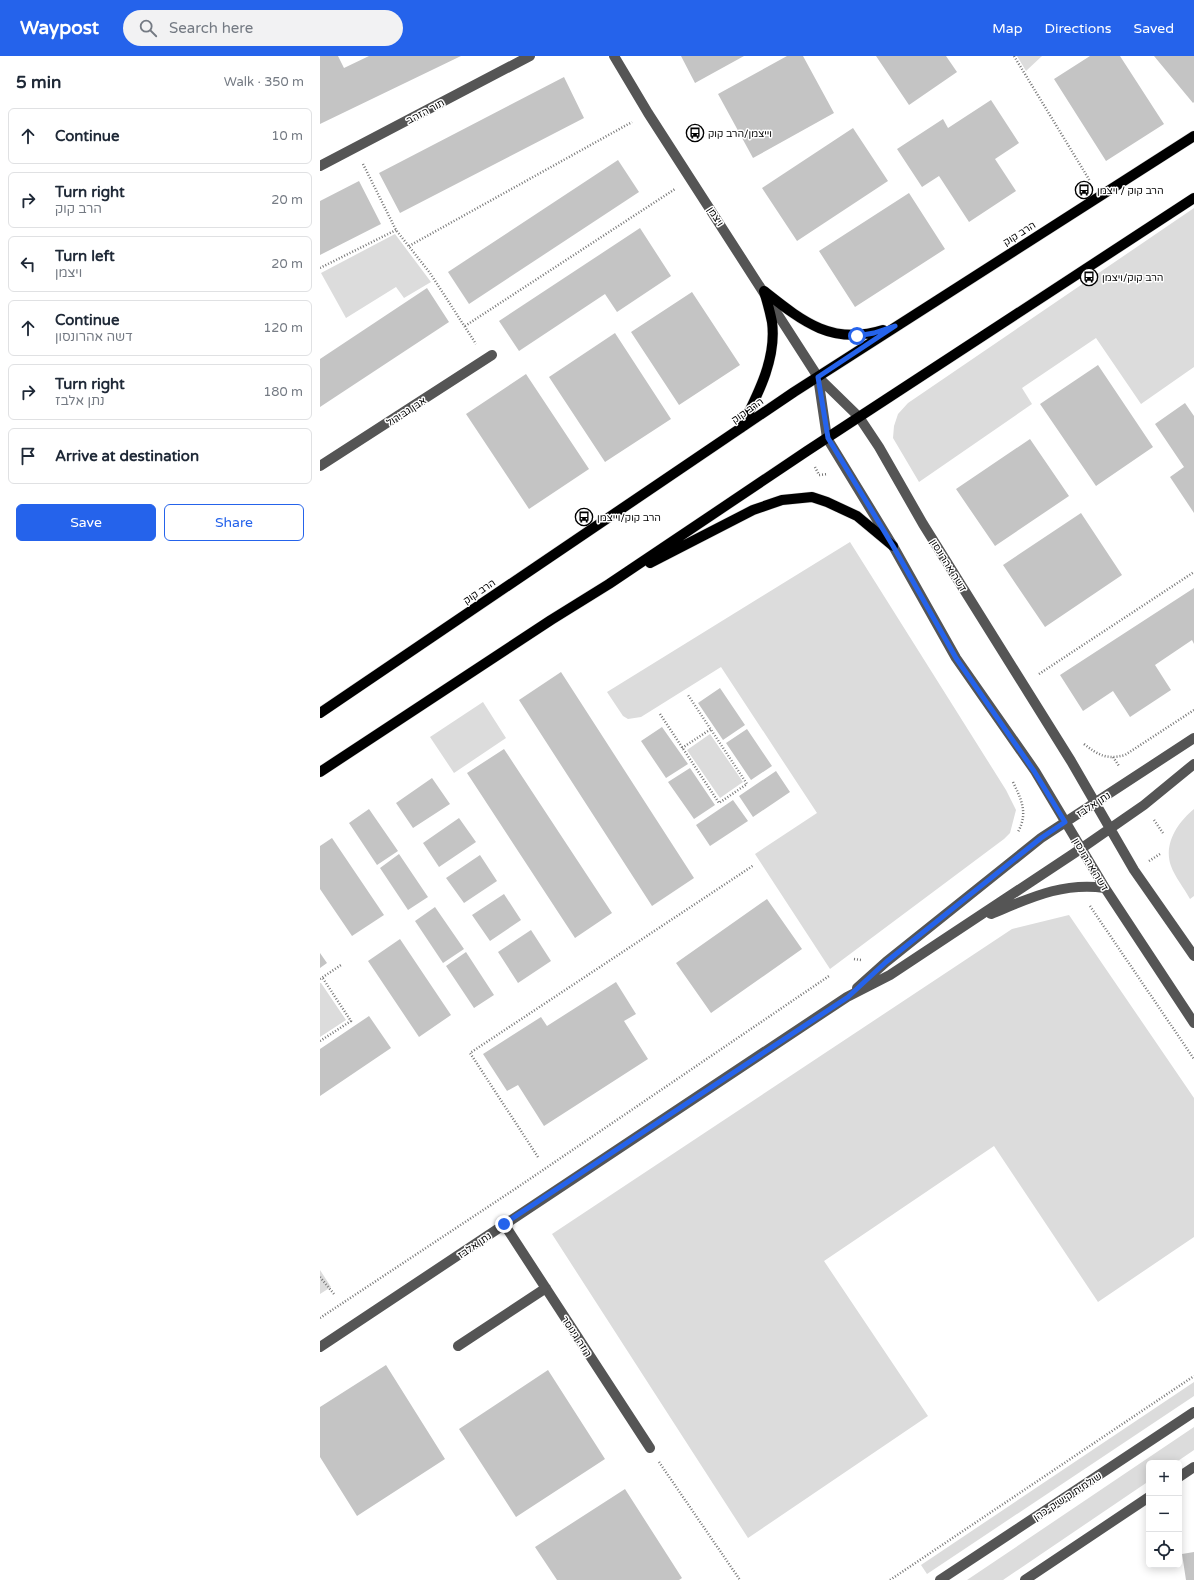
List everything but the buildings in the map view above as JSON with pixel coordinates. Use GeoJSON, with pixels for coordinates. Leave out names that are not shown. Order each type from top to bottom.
{"type":"FeatureCollection","features":[{"type":"Feature","properties":{"kind":"main road","name":"הרב קוק"},"geometry":{"type":"LineString","coordinates":[[320,713],[895,326],[1194,136]]}},
{"type":"Feature","properties":{"kind":"main road"},"geometry":{"type":"LineString","coordinates":[[320,772],[551,620],[609,584],[859,417],[1194,198]]}},
{"type":"Feature","properties":{"kind":"main road"},"geometry":{"type":"LineString","coordinates":[[764,291],[808,324],[824,331],[840,335],[857,336],[874,333],[895,326]]}},
{"type":"Feature","properties":{"kind":"main road"},"geometry":{"type":"LineString","coordinates":[[740,429],[761,388],[768,365],[772,342],[772,322],[764,291]]}},
{"type":"Feature","properties":{"kind":"main road"},"geometry":{"type":"LineString","coordinates":[[609,584],[753,510],[782,500],[812,497],[827,502],[857,516],[893,546]]}},
{"type":"Feature","properties":{"kind":"street","name":"תור הזהב"},"geometry":{"type":"LineString","coordinates":[[320,166],[530,56]]}},
{"type":"Feature","properties":{"kind":"street","name":"ויצמן"},"geometry":{"type":"LineString","coordinates":[[614,56],[648,113],[818,377],[859,417]]}},
{"type":"Feature","properties":{"kind":"street","name":"אבן גבירול"},"geometry":{"type":"LineString","coordinates":[[320,466],[489,357]]}},
{"type":"Feature","properties":{"kind":"street","name":"ויצמן"},"geometry":{"type":"LineString","coordinates":[[818,377],[828,438]]}},
{"type":"Feature","properties":{"kind":"street","name":"דשה אהרונסון"},"geometry":{"type":"LineString","coordinates":[[859,417],[879,447],[923,524],[1095,803],[1134,870],[1194,956]]}},
{"type":"Feature","properties":{"kind":"street","name":"דשה אהרונסון"},"geometry":{"type":"LineString","coordinates":[[828,438],[893,546],[956,658],[1034,771],[1105,888],[1194,1023]]}},
{"type":"Feature","properties":{"kind":"street","name":"נתן אלבז"},"geometry":{"type":"LineString","coordinates":[[848,997],[886,962],[1041,838],[1194,738]]}},
{"type":"Feature","properties":{"kind":"street","name":"נתן אלבז"},"geometry":{"type":"LineString","coordinates":[[320,1347],[848,997],[890,975],[1082,848],[1144,805],[1194,764]]}},
{"type":"Feature","properties":{"kind":"street"},"geometry":{"type":"LineString","coordinates":[[967,924],[1031,897],[1055,890],[1081,886],[1105,888]]}},
{"type":"Feature","properties":{"kind":"street","name":"רוזה גינוסר"},"geometry":{"type":"LineString","coordinates":[[504,1224],[650,1448]]}},
{"type":"Feature","properties":{"kind":"street"},"geometry":{"type":"LineString","coordinates":[[458,1346],[546,1288]]}},
{"type":"Feature","properties":{"kind":"street","name":"שולמית קישיק-כהן"},"geometry":{"type":"LineString","coordinates":[[940,1580],[1194,1412]]}},
{"type":"Feature","properties":{"kind":"street"},"geometry":{"type":"LineString","coordinates":[[1182,1475],[1194,1466]]}},
{"type":"Feature","properties":{"kind":"street"},"geometry":{"type":"LineString","coordinates":[[1025,1580],[1146,1499]]}},
{"type":"Feature","properties":{"kind":"path"},"geometry":{"type":"LineString","coordinates":[[1014,56],[1099,197]]}},
{"type":"Feature","properties":{"kind":"path"},"geometry":{"type":"LineString","coordinates":[[409,246],[634,121]]}},
{"type":"Feature","properties":{"kind":"path"},"geometry":{"type":"LineString","coordinates":[[355,148],[396,230],[430,273],[465,326],[489,357]]}},
{"type":"Feature","properties":{"kind":"path"},"geometry":{"type":"LineString","coordinates":[[465,326],[691,178]]}},
{"type":"Feature","properties":{"kind":"path"},"geometry":{"type":"LineString","coordinates":[[320,268],[396,230]]}},
{"type":"Feature","properties":{"kind":"path"},"geometry":{"type":"LineString","coordinates":[[1036,675],[1194,572]]}},
{"type":"Feature","properties":{"kind":"path"},"geometry":{"type":"LineString","coordinates":[[660,714],[719,803],[748,784],[688,694]]}},
{"type":"Feature","properties":{"kind":"path"},"geometry":{"type":"LineString","coordinates":[[1083,743],[1100,755],[1118,757],[1125,755],[1194,710]]}},
{"type":"Feature","properties":{"kind":"path"},"geometry":{"type":"LineString","coordinates":[[682,748],[711,729]]}},
{"type":"Feature","properties":{"kind":"path"},"geometry":{"type":"LineString","coordinates":[[538,1157],[470,1053],[754,865]]}},
{"type":"Feature","properties":{"kind":"path"},"geometry":{"type":"LineString","coordinates":[[1086,900],[1194,1059]]}},
{"type":"Feature","properties":{"kind":"path"},"geometry":{"type":"LineString","coordinates":[[320,1041],[350,1021],[321,978],[341,965]]}},
{"type":"Feature","properties":{"kind":"path"},"geometry":{"type":"LineString","coordinates":[[320,1318],[508,1193],[828,976]]}},
{"type":"Feature","properties":{"kind":"path"},"geometry":{"type":"LineString","coordinates":[[320,1277],[334,1294]]}},
{"type":"Feature","properties":{"kind":"path"},"geometry":{"type":"LineString","coordinates":[[890,1580],[1194,1376]]}},
{"type":"Feature","properties":{"kind":"path"},"geometry":{"type":"LineString","coordinates":[[650,1448],[740,1580]]}},
{"type":"Feature","properties":{"kind":"shaded area"},"geometry":{"type":"Polygon","coordinates":[[[1017,56],[1042,56],[1026,71],[1017,56]]]}},
{"type":"Feature","properties":{"kind":"shaded area"},"geometry":{"type":"Polygon","coordinates":[[[1194,208],[1194,367],[1141,404],[1096,338],[1022,388],[1032,404],[919,482],[893,438],[894,426],[898,414],[908,403],[1194,208]]]}},
{"type":"Feature","properties":{"kind":"shaded area"},"geometry":{"type":"Polygon","coordinates":[[[395,234],[431,282],[404,298],[396,287],[346,318],[321,273],[395,234]]]}},
{"type":"Feature","properties":{"kind":"shaded area"},"geometry":{"type":"Polygon","coordinates":[[[850,542],[1006,790],[1016,810],[1010,833],[1004,839],[830,969],[755,854],[817,813],[721,667],[641,717],[628,719],[623,716],[607,692],[850,542]]]}},
{"type":"Feature","properties":{"kind":"shaded area"},"geometry":{"type":"Polygon","coordinates":[[[483,702],[506,738],[454,773],[430,737],[483,702]]]}},
{"type":"Feature","properties":{"kind":"shaded area"},"geometry":{"type":"Polygon","coordinates":[[[710,734],[743,782],[720,798],[687,750],[710,734]]]}},
{"type":"Feature","properties":{"kind":"shaded area"},"geometry":{"type":"Polygon","coordinates":[[[1194,809],[1194,896],[1190,899],[1171,866],[1169,850],[1178,827],[1194,809]]]}},
{"type":"Feature","properties":{"kind":"shaded area"},"geometry":{"type":"Polygon","coordinates":[[[1069,915],[1194,1098],[1194,1237],[1098,1302],[994,1146],[824,1261],[928,1416],[748,1538],[552,1234],[1012,929],[1069,915]]]}},
{"type":"Feature","properties":{"kind":"shaded area"},"geometry":{"type":"Polygon","coordinates":[[[320,983],[346,1020],[320,1037],[320,983]]]}},
{"type":"Feature","properties":{"kind":"shaded area"},"geometry":{"type":"Polygon","coordinates":[[[320,1270],[331,1287],[320,1294],[320,1270]]]}},
{"type":"Feature","properties":{"kind":"shaded area"},"geometry":{"type":"Polygon","coordinates":[[[1194,1382],[1194,1396],[927,1574],[921,1565],[1194,1382]]]}},
{"type":"Feature","properties":{"kind":"shaded area"},"geometry":{"type":"Polygon","coordinates":[[[1194,1427],[1194,1450],[1179,1460],[1146,1460],[1146,1483],[1003,1580],[967,1580],[1194,1427]]]}},
{"type":"Feature","properties":{"kind":"place","name":"וייצמן/הרב קוק"},"geometry":{"type":"Point","coordinates":[695,133]}},
{"type":"Feature","properties":{"kind":"place","name":"הרב קוק / ויצמן"},"geometry":{"type":"Point","coordinates":[1084,190]}},
{"type":"Feature","properties":{"kind":"place","name":"הרב קוק/ויצמן"},"geometry":{"type":"Point","coordinates":[1089,277]}},
{"type":"Feature","properties":{"kind":"place","name":"הרב קוק/וייצמן"},"geometry":{"type":"Point","coordinates":[584,517]}},
{"type":"Feature","properties":{"kind":"route"},"geometry":{"type":"LineString","coordinates":[[504,1224],[848,997],[886,962],[1041,838],[1065,822],[1034,771],[956,658],[893,546],[828,438],[818,377],[895,326],[874,333],[857,336]]}}]}
